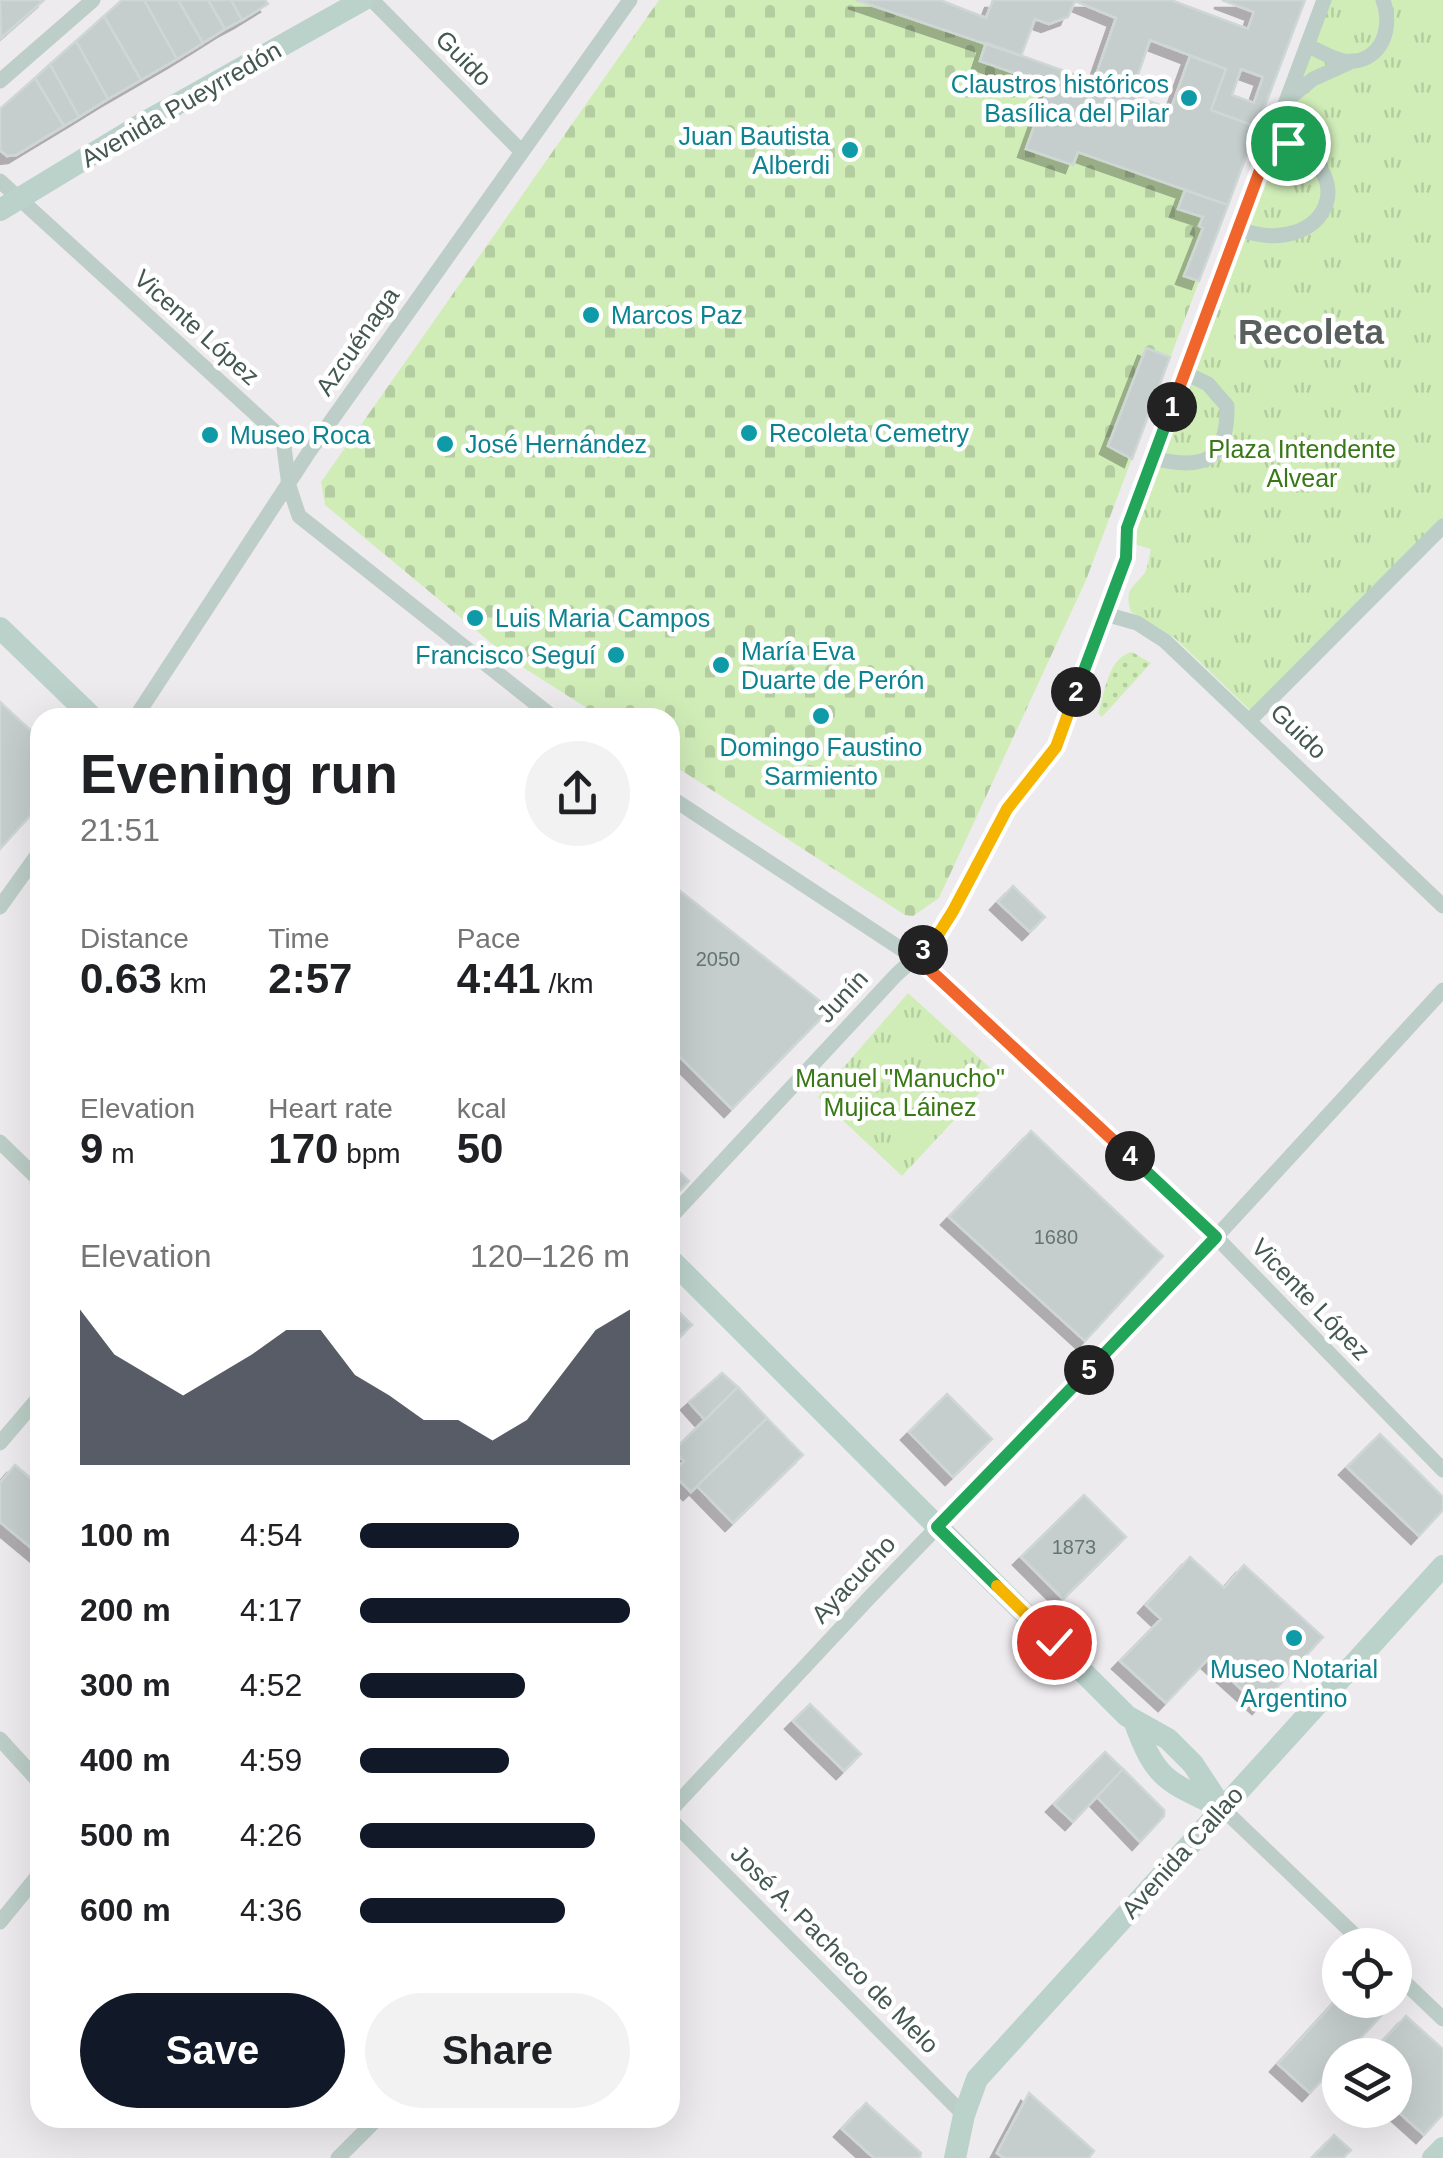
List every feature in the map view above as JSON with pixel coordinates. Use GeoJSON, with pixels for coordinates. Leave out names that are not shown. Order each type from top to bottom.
{"type":"FeatureCollection","features":[{"type":"Feature","properties":{"kind":"main road","name":"Avenida Pueyrredón"},"geometry":{"type":"LineString","coordinates":[[9,204],[363,0]]}},
{"type":"Feature","properties":{"kind":"main road"},"geometry":{"type":"LineString","coordinates":[[0,628],[84,708]]}},
{"type":"Feature","properties":{"kind":"main road"},"geometry":{"type":"LineString","coordinates":[[680,1269],[1135,1723],[1168,1739],[1194,1764],[1222,1808]]}},
{"type":"Feature","properties":{"kind":"main road","name":"Avenida Callao"},"geometry":{"type":"LineString","coordinates":[[955,2158],[970,2094],[984,2071],[1443,1566]]}},
{"type":"Feature","properties":{"kind":"main road"},"geometry":{"type":"LineString","coordinates":[[1434,2158],[1443,2148]]}},
{"type":"Feature","properties":{"kind":"street"},"geometry":{"type":"LineString","coordinates":[[0,81],[93,0]]}},
{"type":"Feature","properties":{"kind":"street","name":"Guido"},"geometry":{"type":"LineString","coordinates":[[372,0],[522,151]]}},
{"type":"Feature","properties":{"kind":"street","name":"Azcuénaga"},"geometry":{"type":"LineString","coordinates":[[142,708],[289,486],[630,0]]}},
{"type":"Feature","properties":{"kind":"street","name":"Junín"},"geometry":{"type":"LineString","coordinates":[[680,1207],[936,938],[1007,809],[1056,747],[1126,558],[1127,528],[1324,0]]}},
{"type":"Feature","properties":{"kind":"street"},"geometry":{"type":"LineString","coordinates":[[1286,101],[1313,80],[1369,55],[1386,35],[1388,13],[1382,0]]}},
{"type":"Feature","properties":{"kind":"street"},"geometry":{"type":"LineString","coordinates":[[1307,44],[1343,61],[1357,60]]}},
{"type":"Feature","properties":{"kind":"street"},"geometry":{"type":"LineString","coordinates":[[1239,228],[1265,236],[1290,235],[1309,225],[1326,203],[1326,177],[1316,160],[1295,145],[1272,138]]}},
{"type":"Feature","properties":{"kind":"street","name":"Vicente López"},"geometry":{"type":"LineString","coordinates":[[0,181],[9,204],[284,440],[289,486],[299,516],[541,708]]}},
{"type":"Feature","properties":{"kind":"street"},"geometry":{"type":"LineString","coordinates":[[1153,458],[1191,464],[1223,445],[1227,406],[1208,384],[1185,373]]}},
{"type":"Feature","properties":{"kind":"street"},"geometry":{"type":"LineString","coordinates":[[1250,720],[1443,526]]}},
{"type":"Feature","properties":{"kind":"street","name":"Guido"},"geometry":{"type":"LineString","coordinates":[[1105,614],[1137,624],[1165,641],[1443,906]]}},
{"type":"Feature","properties":{"kind":"street","name":"Vicente López"},"geometry":{"type":"LineString","coordinates":[[680,804],[916,957],[1216,1237],[1443,1470]]}},
{"type":"Feature","properties":{"kind":"street"},"geometry":{"type":"LineString","coordinates":[[0,907],[30,865]]}},
{"type":"Feature","properties":{"kind":"street","name":"Ayacucho"},"geometry":{"type":"LineString","coordinates":[[680,1800],[1216,1237],[1443,990]]}},
{"type":"Feature","properties":{"kind":"street"},"geometry":{"type":"LineString","coordinates":[[0,1142],[30,1171]]}},
{"type":"Feature","properties":{"kind":"street"},"geometry":{"type":"LineString","coordinates":[[0,1443],[30,1408]]}},
{"type":"Feature","properties":{"kind":"street"},"geometry":{"type":"LineString","coordinates":[[0,1739],[30,1772]]}},
{"type":"Feature","properties":{"kind":"street"},"geometry":{"type":"LineString","coordinates":[[1222,1808],[1347,1928]]}},
{"type":"Feature","properties":{"kind":"street","name":"José A. Pacheco de Melo"},"geometry":{"type":"LineString","coordinates":[[680,1829],[964,2114]]}},
{"type":"Feature","properties":{"kind":"street"},"geometry":{"type":"LineString","coordinates":[[0,1922],[30,1885]]}},
{"type":"Feature","properties":{"kind":"street"},"geometry":{"type":"LineString","coordinates":[[1412,1990],[1443,2020]]}},
{"type":"Feature","properties":{"kind":"street"},"geometry":{"type":"LineString","coordinates":[[338,2158],[368,2128]]}},
{"type":"Feature","properties":{"kind":"green space","name":"Recoleta Cemetry"},"geometry":{"type":"Polygon","coordinates":[[[659,0],[857,0],[986,43],[980,61],[1049,85],[1026,149],[1072,165],[1078,152],[1228,205],[1086,580],[939,898],[913,916],[905,915],[680,769],[680,708],[587,708],[513,661],[325,505],[321,482],[659,0]]]}},
{"type":"Feature","properties":{"kind":"green space","name":"Plaza Intendente Alvear"},"geometry":{"type":"Polygon","coordinates":[[[1324,0],[1443,0],[1443,526],[1255,715],[1176,639],[1131,612],[1129,594],[1145,572],[1151,549],[1127,542],[1324,0]]]}},
{"type":"Feature","properties":{"kind":"green space"},"geometry":{"type":"Polygon","coordinates":[[[1132,652],[1151,663],[1102,717],[1098,714],[1113,668],[1132,652]]]}},
{"type":"Feature","properties":{"kind":"green space","name":"Manuel \"Manucho\" Mujica Láinez"},"geometry":{"type":"Polygon","coordinates":[[[908,993],[997,1074],[902,1176],[818,1097],[908,993]]]}},
{"type":"Feature","properties":{"kind":"building"},"geometry":{"type":"Polygon","coordinates":[[[0,0],[44,0],[1,38],[0,0]]]}},
{"type":"Feature","properties":{"kind":"building"},"geometry":{"type":"Polygon","coordinates":[[[122,0],[144,0],[177,59],[141,80],[104,16],[122,0]]]}},
{"type":"Feature","properties":{"kind":"building"},"geometry":{"type":"Polygon","coordinates":[[[144,0],[178,0],[203,43],[177,59],[144,0]]]}},
{"type":"Feature","properties":{"kind":"building"},"geometry":{"type":"Polygon","coordinates":[[[178,0],[208,0],[225,29],[203,43],[178,0]]]}},
{"type":"Feature","properties":{"kind":"building"},"geometry":{"type":"Polygon","coordinates":[[[208,0],[231,0],[242,20],[225,29],[208,0]]]}},
{"type":"Feature","properties":{"kind":"building"},"geometry":{"type":"Polygon","coordinates":[[[231,0],[265,0],[268,4],[242,20],[231,0]]]}},
{"type":"Feature","properties":{"kind":"building"},"geometry":{"type":"Polygon","coordinates":[[[856,0],[940,0],[986,18],[993,0],[1171,0],[1248,29],[1254,12],[1222,0],[1305,0],[1257,127],[1211,110],[1226,69],[1150,40],[1131,95],[1094,81],[1116,18],[1075,1],[1068,17],[1049,24],[1035,19],[1021,56],[856,0]],[[1241,69],[1232,95],[1254,103],[1263,77],[1241,69]]]}},
{"type":"Feature","properties":{"kind":"building"},"geometry":{"type":"Polygon","coordinates":[[[104,16],[141,80],[108,99],[76,41],[104,16]]]}},
{"type":"Feature","properties":{"kind":"building"},"geometry":{"type":"Polygon","coordinates":[[[76,41],[108,99],[79,117],[50,64],[76,41]]]}},
{"type":"Feature","properties":{"kind":"building"},"geometry":{"type":"Polygon","coordinates":[[[986,43],[1171,109],[1190,56],[1226,69],[1211,110],[1257,127],[1228,205],[1078,152],[1073,165],[1026,149],[1049,85],[980,61],[986,43]]]}},
{"type":"Feature","properties":{"kind":"building"},"geometry":{"type":"Polygon","coordinates":[[[50,64],[79,117],[64,126],[35,78],[50,64]]]}},
{"type":"Feature","properties":{"kind":"building"},"geometry":{"type":"Polygon","coordinates":[[[35,78],[64,126],[16,155],[7,156],[0,150],[0,109],[35,78]]]}},
{"type":"Feature","properties":{"kind":"building"},"geometry":{"type":"Polygon","coordinates":[[[1185,190],[1228,205],[1199,281],[1184,276],[1203,228],[1199,226],[1203,217],[1178,209],[1185,190]]]}},
{"type":"Feature","properties":{"kind":"building"},"geometry":{"type":"Polygon","coordinates":[[[1146,348],[1170,357],[1132,459],[1108,446],[1146,348]]]}},
{"type":"Feature","properties":{"kind":"building"},"geometry":{"type":"Polygon","coordinates":[[[0,702],[30,730],[30,816],[0,849],[0,702]]]}},
{"type":"Feature","properties":{"kind":"building"},"geometry":{"type":"Polygon","coordinates":[[[1013,886],[1045,917],[1030,932],[998,902],[1013,886]]]}},
{"type":"Feature","properties":{"kind":"building"},"geometry":{"type":"Polygon","coordinates":[[[680,891],[830,1009],[732,1109],[680,1057],[680,891]]]}},
{"type":"Feature","properties":{"kind":"building"},"geometry":{"type":"Polygon","coordinates":[[[1031,1131],[1163,1256],[1085,1341],[949,1217],[1031,1131]]]}},
{"type":"Feature","properties":{"kind":"building"},"geometry":{"type":"Polygon","coordinates":[[[680,1172],[689,1181],[680,1190],[680,1172]]]}},
{"type":"Feature","properties":{"kind":"building"},"geometry":{"type":"Polygon","coordinates":[[[680,1313],[692,1325],[680,1336],[680,1313]]]}},
{"type":"Feature","properties":{"kind":"building"},"geometry":{"type":"Polygon","coordinates":[[[722,1373],[738,1387],[705,1420],[689,1402],[722,1373]]]}},
{"type":"Feature","properties":{"kind":"building"},"geometry":{"type":"Polygon","coordinates":[[[738,1387],[767,1418],[691,1492],[680,1481],[680,1465],[684,1461],[680,1457],[680,1444],[738,1387]]]}},
{"type":"Feature","properties":{"kind":"building"},"geometry":{"type":"Polygon","coordinates":[[[947,1394],[992,1439],[953,1477],[909,1432],[947,1394]]]}},
{"type":"Feature","properties":{"kind":"building"},"geometry":{"type":"Polygon","coordinates":[[[767,1418],[803,1455],[733,1523],[697,1486],[767,1418]]]}},
{"type":"Feature","properties":{"kind":"building"},"geometry":{"type":"Polygon","coordinates":[[[1380,1434],[1443,1497],[1443,1510],[1419,1536],[1347,1467],[1380,1434]]]}},
{"type":"Feature","properties":{"kind":"building"},"geometry":{"type":"Polygon","coordinates":[[[15,1465],[30,1478],[30,1547],[0,1522],[0,1483],[15,1465]]]}},
{"type":"Feature","properties":{"kind":"building"},"geometry":{"type":"Polygon","coordinates":[[[1084,1495],[1126,1537],[1063,1599],[1021,1557],[1084,1495]]]}},
{"type":"Feature","properties":{"kind":"building"},"geometry":{"type":"Polygon","coordinates":[[[1190,1557],[1224,1588],[1244,1565],[1323,1637],[1260,1706],[1208,1659],[1166,1703],[1120,1661],[1161,1619],[1146,1605],[1190,1557]]]}},
{"type":"Feature","properties":{"kind":"building"},"geometry":{"type":"Polygon","coordinates":[[[810,1704],[861,1754],[844,1771],[793,1721],[810,1704]]]}},
{"type":"Feature","properties":{"kind":"building"},"geometry":{"type":"Polygon","coordinates":[[[1105,1752],[1123,1769],[1073,1822],[1054,1804],[1105,1752]]]}},
{"type":"Feature","properties":{"kind":"building"},"geometry":{"type":"Polygon","coordinates":[[[1123,1769],[1164,1810],[1164,1816],[1140,1842],[1097,1797],[1123,1769]]]}},
{"type":"Feature","properties":{"kind":"building"},"geometry":{"type":"Polygon","coordinates":[[[1322,2016],[1379,2018],[1361,2038],[1322,2038],[1322,2080],[1310,2093],[1278,2064],[1322,2016]]]}},
{"type":"Feature","properties":{"kind":"building"},"geometry":{"type":"Polygon","coordinates":[[[1408,2018],[1443,2049],[1443,2114],[1424,2135],[1412,2124],[1412,2038],[1386,2038],[1408,2018]]]}},
{"type":"Feature","properties":{"kind":"building"},"geometry":{"type":"Polygon","coordinates":[[[1029,2093],[1094,2151],[1089,2158],[1004,2158],[997,2153],[1029,2093]]]}},
{"type":"Feature","properties":{"kind":"building"},"geometry":{"type":"Polygon","coordinates":[[[866,2103],[921,2153],[920,2158],[874,2158],[842,2129],[866,2103]]]}},
{"type":"Feature","properties":{"kind":"building"},"geometry":{"type":"Polygon","coordinates":[[[1334,2135],[1351,2150],[1343,2158],[1312,2158],[1334,2135]]]}},
{"type":"Feature","properties":{"kind":"place","name":"Claustros históricos Basílica del Pilar"},"geometry":{"type":"Point","coordinates":[1189,98]}},
{"type":"Feature","properties":{"kind":"place","name":"Juan Bautista Alberdi"},"geometry":{"type":"Point","coordinates":[850,150]}},
{"type":"Feature","properties":{"kind":"place","name":"Marcos Paz"},"geometry":{"type":"Point","coordinates":[591,315]}},
{"type":"Feature","properties":{"kind":"place","name":"Recoleta Cemetry"},"geometry":{"type":"Point","coordinates":[749,433]}},
{"type":"Feature","properties":{"kind":"place","name":"Museo Roca"},"geometry":{"type":"Point","coordinates":[210,435]}},
{"type":"Feature","properties":{"kind":"place","name":"José Hernández"},"geometry":{"type":"Point","coordinates":[445,444]}},
{"type":"Feature","properties":{"kind":"place","name":"Luis Maria Campos"},"geometry":{"type":"Point","coordinates":[475,618]}},
{"type":"Feature","properties":{"kind":"place","name":"Francisco Seguí"},"geometry":{"type":"Point","coordinates":[616,655]}},
{"type":"Feature","properties":{"kind":"place","name":"María Eva Duarte de Perón"},"geometry":{"type":"Point","coordinates":[721,665]}},
{"type":"Feature","properties":{"kind":"place","name":"Domingo Faustino Sarmiento"},"geometry":{"type":"Point","coordinates":[821,716]}},
{"type":"Feature","properties":{"kind":"place","name":"Museo Notarial Argentino"},"geometry":{"type":"Point","coordinates":[1294,1638]}},
{"type":"Feature","properties":{"kind":"district","name":"Recoleta"},"geometry":{"type":"Point","coordinates":[1311,332]}},
{"type":"Feature","properties":{"kind":"route"},"geometry":{"type":"LineString","coordinates":[[1054,1642],[937,1527],[1216,1237],[916,957],[936,938],[953,911],[1007,809],[1056,747],[1126,558],[1127,528],[1272,138],[1288,143]]}}]}
